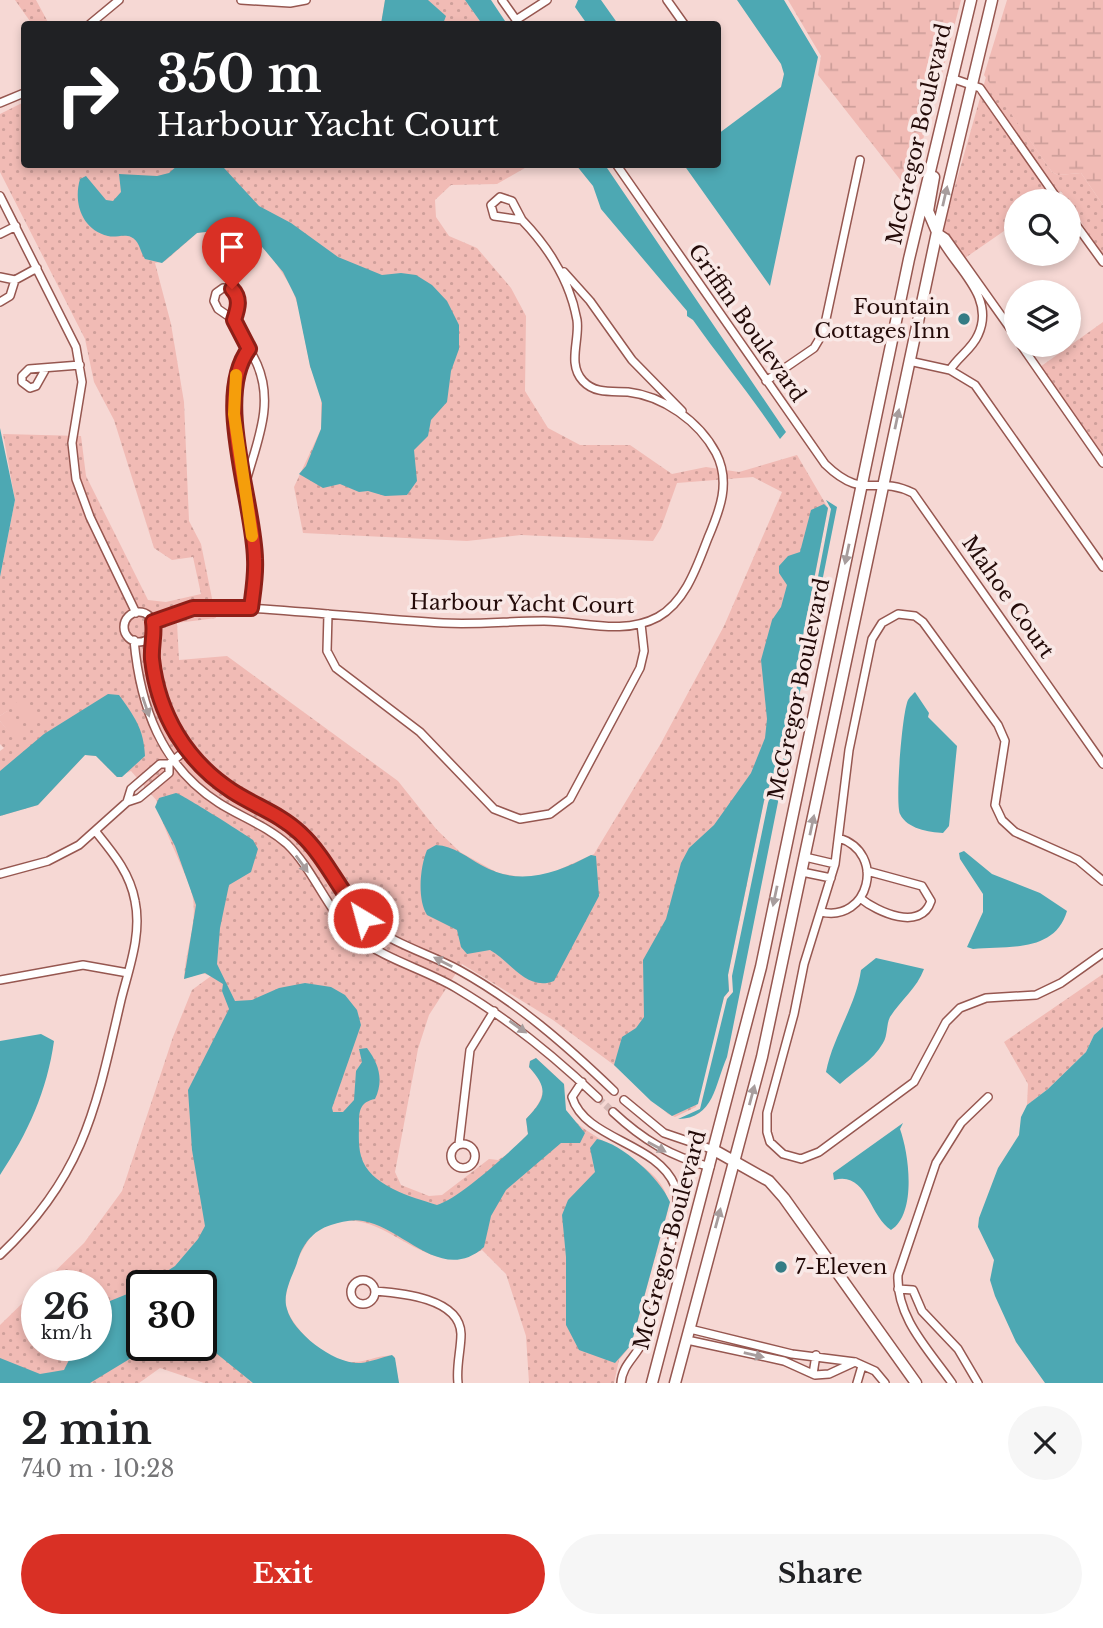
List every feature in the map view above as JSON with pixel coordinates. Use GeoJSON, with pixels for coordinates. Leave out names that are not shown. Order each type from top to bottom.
{"type":"FeatureCollection","features":[{"type":"Feature","properties":{"kind":"main road","name":"McGregor Boulevard"},"geometry":{"type":"LineString","coordinates":[[652,1383],[761,967],[937,135],[971,0]]}},
{"type":"Feature","properties":{"kind":"main road","name":"McGregor Boulevard"},"geometry":{"type":"LineString","coordinates":[[675,1383],[762,1057],[937,232],[992,0]]}},
{"type":"Feature","properties":{"kind":"main road"},"geometry":{"type":"LineString","coordinates":[[937,135],[940,147],[928,211],[937,232]]}},
{"type":"Feature","properties":{"kind":"main road"},"geometry":{"type":"LineString","coordinates":[[714,1150],[768,1181],[784,1198],[916,1383]]}},
{"type":"Feature","properties":{"kind":"main road"},"geometry":{"type":"LineString","coordinates":[[710,1167],[733,1160]]}},
{"type":"Feature","properties":{"kind":"street"},"geometry":{"type":"LineString","coordinates":[[94,21],[119,0]]}},
{"type":"Feature","properties":{"kind":"street"},"geometry":{"type":"LineString","coordinates":[[242,0],[290,3],[306,0]]}},
{"type":"Feature","properties":{"kind":"street"},"geometry":{"type":"LineString","coordinates":[[502,0],[517,21]]}},
{"type":"Feature","properties":{"kind":"street"},"geometry":{"type":"LineString","coordinates":[[519,21],[547,0]]}},
{"type":"Feature","properties":{"kind":"street"},"geometry":{"type":"LineString","coordinates":[[667,0],[682,21]]}},
{"type":"Feature","properties":{"kind":"street"},"geometry":{"type":"LineString","coordinates":[[950,78],[980,88],[1051,189]]}},
{"type":"Feature","properties":{"kind":"street"},"geometry":{"type":"LineString","coordinates":[[0,103],[21,94]]}},
{"type":"Feature","properties":{"kind":"street"},"geometry":{"type":"LineString","coordinates":[[766,381],[814,348],[823,333],[860,160]]}},
{"type":"Feature","properties":{"kind":"street","name":"Griffin Boulevard"},"geometry":{"type":"LineString","coordinates":[[619,168],[825,464],[848,483],[861,487]]}},
{"type":"Feature","properties":{"kind":"street"},"geometry":{"type":"LineString","coordinates":[[0,196],[70,332],[80,365],[81,393],[72,443],[76,479],[90,517],[136,613]]}},
{"type":"Feature","properties":{"kind":"street","name":"Harbour Yacht Court"},"geometry":{"type":"LineString","coordinates":[[153,622],[193,608],[251,608],[453,624],[543,621],[624,627],[642,624],[666,611],[691,581],[723,496],[723,469],[716,451],[632,360],[590,301],[522,219]]}},
{"type":"Feature","properties":{"kind":"street"},"geometry":{"type":"LineString","coordinates":[[0,234],[16,226]]}},
{"type":"Feature","properties":{"kind":"street"},"geometry":{"type":"LineString","coordinates":[[937,232],[946,238],[1004,320]]}},
{"type":"Feature","properties":{"kind":"street"},"geometry":{"type":"LineString","coordinates":[[937,232],[979,296],[984,313],[974,343],[950,370]]}},
{"type":"Feature","properties":{"kind":"street"},"geometry":{"type":"LineString","coordinates":[[1081,232],[1103,262]]}},
{"type":"Feature","properties":{"kind":"street","name":"Harbour Yacht Court"},"geometry":{"type":"LineString","coordinates":[[559,266],[577,321],[574,363],[584,382],[602,391],[644,396],[684,414]]}},
{"type":"Feature","properties":{"kind":"street"},"geometry":{"type":"LineString","coordinates":[[0,276],[15,280],[37,268]]}},
{"type":"Feature","properties":{"kind":"street"},"geometry":{"type":"LineString","coordinates":[[0,302],[10,296],[15,280]]}},
{"type":"Feature","properties":{"kind":"street"},"geometry":{"type":"LineString","coordinates":[[234,320],[238,295],[232,289],[223,288],[216,293],[214,301],[218,309],[234,320],[249,349],[260,373],[265,401],[264,421],[246,481]]}},
{"type":"Feature","properties":{"kind":"street"},"geometry":{"type":"LineString","coordinates":[[249,349],[240,361],[233,396],[255,558],[251,608]]}},
{"type":"Feature","properties":{"kind":"street"},"geometry":{"type":"LineString","coordinates":[[1029,357],[1103,463]]}},
{"type":"Feature","properties":{"kind":"street"},"geometry":{"type":"LineString","coordinates":[[909,361],[950,370],[968,378],[982,392],[1103,567]]}},
{"type":"Feature","properties":{"kind":"street"},"geometry":{"type":"LineString","coordinates":[[45,370],[80,365]]}},
{"type":"Feature","properties":{"kind":"street","name":"Mahoe Court"},"geometry":{"type":"LineString","coordinates":[[861,487],[892,485],[913,493],[1103,764]]}},
{"type":"Feature","properties":{"kind":"street"},"geometry":{"type":"LineString","coordinates":[[136,613],[149,615],[153,622],[152,660],[160,696],[186,750],[217,780],[279,816],[300,832],[346,898],[369,924],[498,994],[561,1042],[614,1091]]}},
{"type":"Feature","properties":{"kind":"street"},"geometry":{"type":"LineString","coordinates":[[136,613],[125,624],[126,634],[134,640],[144,641],[152,635]]}},
{"type":"Feature","properties":{"kind":"street"},"geometry":{"type":"LineString","coordinates":[[328,614],[327,651],[335,668],[420,732],[494,809],[510,816],[530,819],[557,810],[579,785],[640,668],[644,651],[642,624]]}},
{"type":"Feature","properties":{"kind":"street"},"geometry":{"type":"LineString","coordinates":[[1103,881],[1078,860],[1015,832],[1002,820],[994,795],[1004,748],[1002,732],[930,629],[906,614],[898,614],[882,623],[872,639],[849,750],[835,864],[804,964],[765,1122],[770,1142],[792,1158],[801,1159],[819,1152],[907,1089],[919,1076],[946,1022],[960,1008],[976,1000],[1037,995],[1060,983],[1103,953]]}},
{"type":"Feature","properties":{"kind":"street"},"geometry":{"type":"LineString","coordinates":[[134,640],[145,705],[171,762],[215,800],[265,828],[286,844],[341,920],[357,937],[378,951],[454,987],[494,1011],[537,1041],[598,1098]]}},
{"type":"Feature","properties":{"kind":"street"},"geometry":{"type":"LineString","coordinates":[[127,802],[131,789],[160,764],[171,762],[186,750]]}},
{"type":"Feature","properties":{"kind":"street"},"geometry":{"type":"LineString","coordinates":[[0,874],[48,861],[79,845],[127,802],[139,798],[169,773],[171,762]]}},
{"type":"Feature","properties":{"kind":"street"},"geometry":{"type":"LineString","coordinates":[[145,777],[153,786]]}},
{"type":"Feature","properties":{"kind":"street"},"geometry":{"type":"LineString","coordinates":[[0,1255],[47,1205],[82,1146],[100,1092],[128,973],[137,931],[135,901],[123,868],[96,832]]}},
{"type":"Feature","properties":{"kind":"street"},"geometry":{"type":"LineString","coordinates":[[821,912],[839,914],[860,898],[867,871],[861,851],[851,842],[839,838]]}},
{"type":"Feature","properties":{"kind":"street"},"geometry":{"type":"LineString","coordinates":[[805,858],[835,864]]}},
{"type":"Feature","properties":{"kind":"street"},"geometry":{"type":"LineString","coordinates":[[860,898],[881,910],[914,918],[925,912],[930,901],[922,886],[867,871]]}},
{"type":"Feature","properties":{"kind":"street"},"geometry":{"type":"LineString","coordinates":[[802,872],[831,878]]}},
{"type":"Feature","properties":{"kind":"street"},"geometry":{"type":"LineString","coordinates":[[0,980],[83,965],[128,973]]}},
{"type":"Feature","properties":{"kind":"street"},"geometry":{"type":"LineString","coordinates":[[459,1144],[470,1049],[494,1011]]}},
{"type":"Feature","properties":{"kind":"street"},"geometry":{"type":"LineString","coordinates":[[582,1082],[572,1097],[582,1114],[660,1166],[672,1180],[678,1196],[676,1222],[645,1333],[623,1372],[621,1383]]}},
{"type":"Feature","properties":{"kind":"street"},"geometry":{"type":"LineString","coordinates":[[952,1383],[905,1315],[898,1289],[901,1265],[916,1228],[931,1175],[961,1123],[988,1097]]}},
{"type":"Feature","properties":{"kind":"street"},"geometry":{"type":"LineString","coordinates":[[624,1100],[664,1133],[714,1150]]}},
{"type":"Feature","properties":{"kind":"street"},"geometry":{"type":"LineString","coordinates":[[613,1112],[652,1145],[678,1158],[710,1167]]}},
{"type":"Feature","properties":{"kind":"street"},"geometry":{"type":"LineString","coordinates":[[898,1289],[909,1288],[915,1292],[922,1311],[952,1341],[978,1383]]}},
{"type":"Feature","properties":{"kind":"street"},"geometry":{"type":"LineString","coordinates":[[375,1291],[434,1303],[454,1317],[461,1333],[458,1383]]}},
{"type":"Feature","properties":{"kind":"street"},"geometry":{"type":"LineString","coordinates":[[689,1335],[858,1364],[875,1371],[886,1383]]}},
{"type":"Feature","properties":{"kind":"street"},"geometry":{"type":"LineString","coordinates":[[689,1335],[813,1374],[829,1374],[858,1364]]}},
{"type":"Feature","properties":{"kind":"street"},"geometry":{"type":"LineString","coordinates":[[775,1360],[778,1350]]}},
{"type":"Feature","properties":{"kind":"street"},"geometry":{"type":"LineString","coordinates":[[813,1374],[816,1355]]}},
{"type":"Feature","properties":{"kind":"street"},"geometry":{"type":"LineString","coordinates":[[857,1383],[858,1364]]}},
{"type":"Feature","properties":{"kind":"green space"},"geometry":{"type":"Polygon","coordinates":[[[15,0],[36,0],[47,21],[30,21],[15,0]]]}},
{"type":"Feature","properties":{"kind":"green space"},"geometry":{"type":"Polygon","coordinates":[[[385,0],[465,0],[480,21],[382,21],[385,0]]]}},
{"type":"Feature","properties":{"kind":"green space"},"geometry":{"type":"Polygon","coordinates":[[[788,0],[961,0],[937,93],[930,102],[913,196],[818,75],[821,56],[788,0]]]}},
{"type":"Feature","properties":{"kind":"green space"},"geometry":{"type":"Polygon","coordinates":[[[1007,0],[1103,0],[1103,205],[1081,173],[1058,175],[1052,172],[984,75],[1007,0]]]}},
{"type":"Feature","properties":{"kind":"green space"},"geometry":{"type":"Polygon","coordinates":[[[986,77],[1052,172],[1058,175],[1081,173],[1103,205],[1103,256],[1081,222],[1081,189],[1004,189],[1004,231],[965,258],[942,232],[986,77]]]}},
{"type":"Feature","properties":{"kind":"green space"},"geometry":{"type":"Polygon","coordinates":[[[21,104],[21,168],[525,168],[497,184],[451,185],[435,200],[436,217],[449,236],[477,248],[511,288],[526,316],[525,391],[548,428],[580,445],[630,445],[672,474],[706,467],[739,472],[797,455],[828,508],[779,758],[764,801],[728,975],[729,991],[724,997],[696,1107],[675,1117],[668,1114],[614,1065],[553,1020],[462,964],[429,1015],[418,1049],[395,1172],[401,1185],[429,1196],[442,1195],[489,1159],[498,1160],[512,1151],[528,1134],[526,1119],[541,1099],[543,1083],[529,1067],[530,1061],[536,1058],[564,1084],[563,1101],[566,1111],[577,1123],[629,1156],[659,1182],[667,1197],[667,1214],[631,1345],[619,1360],[614,1383],[529,1383],[526,1336],[506,1274],[482,1250],[459,1258],[439,1257],[381,1229],[361,1222],[340,1221],[318,1230],[307,1243],[287,1289],[288,1313],[304,1335],[332,1357],[342,1361],[359,1362],[394,1356],[399,1383],[204,1383],[160,1368],[139,1383],[0,1383],[0,1325],[21,1305],[21,1361],[112,1361],[112,1270],[56,1270],[84,1243],[122,1191],[173,1037],[192,990],[211,976],[202,973],[184,979],[194,912],[191,890],[160,816],[157,801],[131,771],[117,777],[96,756],[85,755],[38,805],[0,816],[0,751],[4,748],[0,744],[0,721],[14,738],[7,711],[0,716],[0,577],[15,500],[3,434],[81,436],[86,476],[148,600],[166,602],[201,594],[193,557],[172,560],[154,548],[114,420],[94,382],[85,339],[0,172],[0,114],[21,104]],[[239,228],[197,233],[165,261],[155,263],[171,324],[184,402],[189,521],[201,544],[216,618],[177,623],[179,660],[227,656],[398,781],[437,830],[460,852],[498,873],[527,878],[549,874],[594,854],[660,745],[724,626],[782,492],[753,477],[677,483],[661,528],[653,541],[521,535],[467,541],[303,533],[294,487],[321,429],[321,395],[310,366],[292,288],[273,259],[253,236],[239,228]]]}},
{"type":"Feature","properties":{"kind":"green space"},"geometry":{"type":"Polygon","coordinates":[[[1103,322],[1103,452],[1097,456],[1040,367],[1054,357],[1081,357],[1081,338],[1103,322]]]}},
{"type":"Feature","properties":{"kind":"green space"},"geometry":{"type":"Polygon","coordinates":[[[22,698],[39,718],[30,726],[13,705],[22,698]]]}},
{"type":"Feature","properties":{"kind":"green space"},"geometry":{"type":"Polygon","coordinates":[[[7,711],[24,731],[14,739],[0,721],[0,716],[7,711]]]}},
{"type":"Feature","properties":{"kind":"green space"},"geometry":{"type":"Polygon","coordinates":[[[1103,974],[1103,1027],[1094,1035],[1086,1052],[1048,1089],[1027,1105],[1028,1084],[1004,1042],[1103,974]]]}},
{"type":"Feature","properties":{"kind":"water"},"geometry":{"type":"Polygon","coordinates":[[[385,0],[428,0],[446,16],[444,21],[382,21],[385,0]]]}},
{"type":"Feature","properties":{"kind":"water"},"geometry":{"type":"Polygon","coordinates":[[[465,0],[491,0],[505,21],[480,21],[465,0]]]}},
{"type":"Feature","properties":{"kind":"water"},"geometry":{"type":"Polygon","coordinates":[[[578,0],[601,0],[616,21],[585,21],[575,7],[578,0]]]}},
{"type":"Feature","properties":{"kind":"water"},"geometry":{"type":"Polygon","coordinates":[[[737,0],[784,0],[818,57],[770,286],[686,168],[721,168],[721,132],[781,87],[784,74],[781,64],[737,0]]]}},
{"type":"Feature","properties":{"kind":"water"},"geometry":{"type":"Polygon","coordinates":[[[175,168],[224,168],[259,206],[291,223],[338,257],[382,275],[416,275],[432,285],[447,301],[459,325],[459,349],[451,371],[447,402],[431,420],[428,436],[414,450],[417,481],[407,495],[385,496],[368,491],[359,492],[340,484],[323,488],[299,474],[306,466],[321,429],[322,403],[310,366],[296,298],[283,272],[253,236],[239,228],[197,233],[162,263],[145,259],[138,244],[131,237],[99,233],[86,222],[79,206],[80,179],[86,176],[106,200],[113,201],[121,192],[119,174],[157,176],[169,173],[175,168]]]}},
{"type":"Feature","properties":{"kind":"water"},"geometry":{"type":"Polygon","coordinates":[[[578,168],[607,168],[786,432],[780,439],[693,320],[687,316],[687,311],[601,209],[593,186],[578,168]]]}},
{"type":"Feature","properties":{"kind":"water"},"geometry":{"type":"Polygon","coordinates":[[[0,428],[15,500],[0,577],[0,428]]]}},
{"type":"Feature","properties":{"kind":"water"},"geometry":{"type":"Polygon","coordinates":[[[826,500],[837,507],[727,1057],[706,1107],[690,1117],[678,1119],[700,1109],[727,999],[733,992],[732,976],[768,803],[783,759],[831,509],[826,500]]]}},
{"type":"Feature","properties":{"kind":"water"},"geometry":{"type":"Polygon","coordinates":[[[824,504],[828,508],[779,758],[764,801],[728,975],[729,991],[724,997],[698,1104],[672,1116],[651,1101],[614,1065],[622,1037],[636,1028],[644,1017],[643,960],[666,919],[681,863],[689,848],[714,825],[751,773],[765,738],[767,719],[761,660],[772,620],[781,607],[787,585],[779,573],[779,566],[788,556],[800,552],[811,510],[824,504]]]}},
{"type":"Feature","properties":{"kind":"water"},"geometry":{"type":"Polygon","coordinates":[[[915,692],[929,713],[928,717],[957,746],[949,826],[943,833],[925,831],[913,826],[900,814],[899,777],[904,722],[908,700],[915,692]]]}},
{"type":"Feature","properties":{"kind":"water"},"geometry":{"type":"Polygon","coordinates":[[[108,694],[119,695],[134,716],[143,738],[145,756],[122,777],[117,777],[96,756],[85,755],[38,805],[0,816],[0,771],[44,734],[108,694]]]}},
{"type":"Feature","properties":{"kind":"water"},"geometry":{"type":"Polygon","coordinates":[[[176,793],[253,840],[258,849],[251,872],[229,885],[220,928],[217,964],[235,1001],[252,1000],[279,988],[305,983],[331,987],[345,995],[357,1010],[361,1025],[332,1108],[333,1112],[343,1112],[354,1100],[356,1071],[362,1062],[359,1049],[367,1048],[375,1060],[380,1079],[375,1099],[364,1104],[360,1110],[359,1144],[366,1166],[382,1183],[437,1205],[447,1201],[497,1163],[528,1134],[526,1119],[541,1099],[540,1081],[529,1067],[530,1061],[536,1058],[564,1084],[566,1110],[585,1133],[580,1143],[561,1143],[506,1190],[491,1216],[484,1247],[468,1257],[453,1260],[438,1257],[378,1225],[359,1220],[331,1225],[318,1231],[305,1245],[287,1292],[287,1309],[297,1328],[316,1346],[339,1359],[361,1363],[392,1355],[395,1358],[399,1383],[253,1383],[217,1354],[217,1270],[169,1270],[198,1239],[205,1226],[192,1150],[188,1090],[229,1009],[222,991],[223,984],[205,973],[184,979],[196,905],[175,846],[155,807],[159,798],[176,793]]]}},
{"type":"Feature","properties":{"kind":"water"},"geometry":{"type":"Polygon","coordinates":[[[436,845],[454,850],[495,872],[523,877],[564,868],[591,855],[596,856],[599,896],[554,981],[544,983],[527,979],[490,950],[467,954],[461,947],[457,930],[427,915],[422,900],[421,874],[427,850],[436,845]]]}},
{"type":"Feature","properties":{"kind":"water"},"geometry":{"type":"Polygon","coordinates":[[[964,851],[992,874],[1040,893],[1067,911],[1061,925],[1041,941],[1028,945],[973,949],[967,947],[983,912],[983,894],[960,859],[959,853],[964,851]]]}},
{"type":"Feature","properties":{"kind":"water"},"geometry":{"type":"Polygon","coordinates":[[[876,958],[924,969],[890,1017],[885,1040],[879,1049],[840,1084],[826,1072],[829,1059],[854,996],[861,970],[876,958]]]}},
{"type":"Feature","properties":{"kind":"water"},"geometry":{"type":"Polygon","coordinates":[[[1103,1027],[1103,1383],[1045,1383],[1016,1342],[995,1296],[990,1280],[994,1260],[978,1227],[979,1218],[998,1168],[1019,1135],[1021,1117],[1027,1105],[1048,1089],[1086,1052],[1094,1035],[1103,1027]]]}},
{"type":"Feature","properties":{"kind":"water"},"geometry":{"type":"Polygon","coordinates":[[[41,1034],[54,1041],[47,1077],[28,1127],[0,1175],[0,1041],[41,1034]]]}},
{"type":"Feature","properties":{"kind":"water"},"geometry":{"type":"Polygon","coordinates":[[[903,1123],[900,1129],[908,1167],[908,1197],[905,1211],[891,1230],[877,1215],[861,1188],[845,1179],[834,1180],[833,1173],[903,1123]]]}},
{"type":"Feature","properties":{"kind":"water"},"geometry":{"type":"Polygon","coordinates":[[[597,1139],[618,1148],[639,1163],[658,1183],[670,1202],[631,1345],[615,1363],[579,1350],[566,1325],[566,1257],[562,1215],[568,1200],[595,1172],[590,1148],[597,1139]]]}},
{"type":"Feature","properties":{"kind":"water"},"geometry":{"type":"Polygon","coordinates":[[[126,1294],[126,1361],[90,1383],[0,1383],[0,1358],[40,1374],[64,1370],[68,1361],[112,1361],[112,1300],[126,1294]]]}},
{"type":"Feature","properties":{"kind":"tunnel"},"geometry":{"type":"LineString","coordinates":[[598,1098],[613,1112]]}},
{"type":"Feature","properties":{"kind":"slow traffic"},"geometry":{"type":"LineString","coordinates":[[236,375],[234,414],[252,536]]}},
{"type":"Feature","properties":{"kind":"place","name":"Fountain Cottages Inn"},"geometry":{"type":"Point","coordinates":[964,319]}},
{"type":"Feature","properties":{"kind":"place","name":"7-Eleven"},"geometry":{"type":"Point","coordinates":[781,1267]}},
{"type":"Feature","properties":{"kind":"route"},"geometry":{"type":"LineString","coordinates":[[232,289],[238,295],[239,303],[234,320],[249,349],[240,361],[233,396],[255,558],[251,608],[193,608],[153,622],[151,640],[155,678],[163,706],[189,753],[217,780],[238,795],[279,816],[300,832],[363,918]]}}]}
